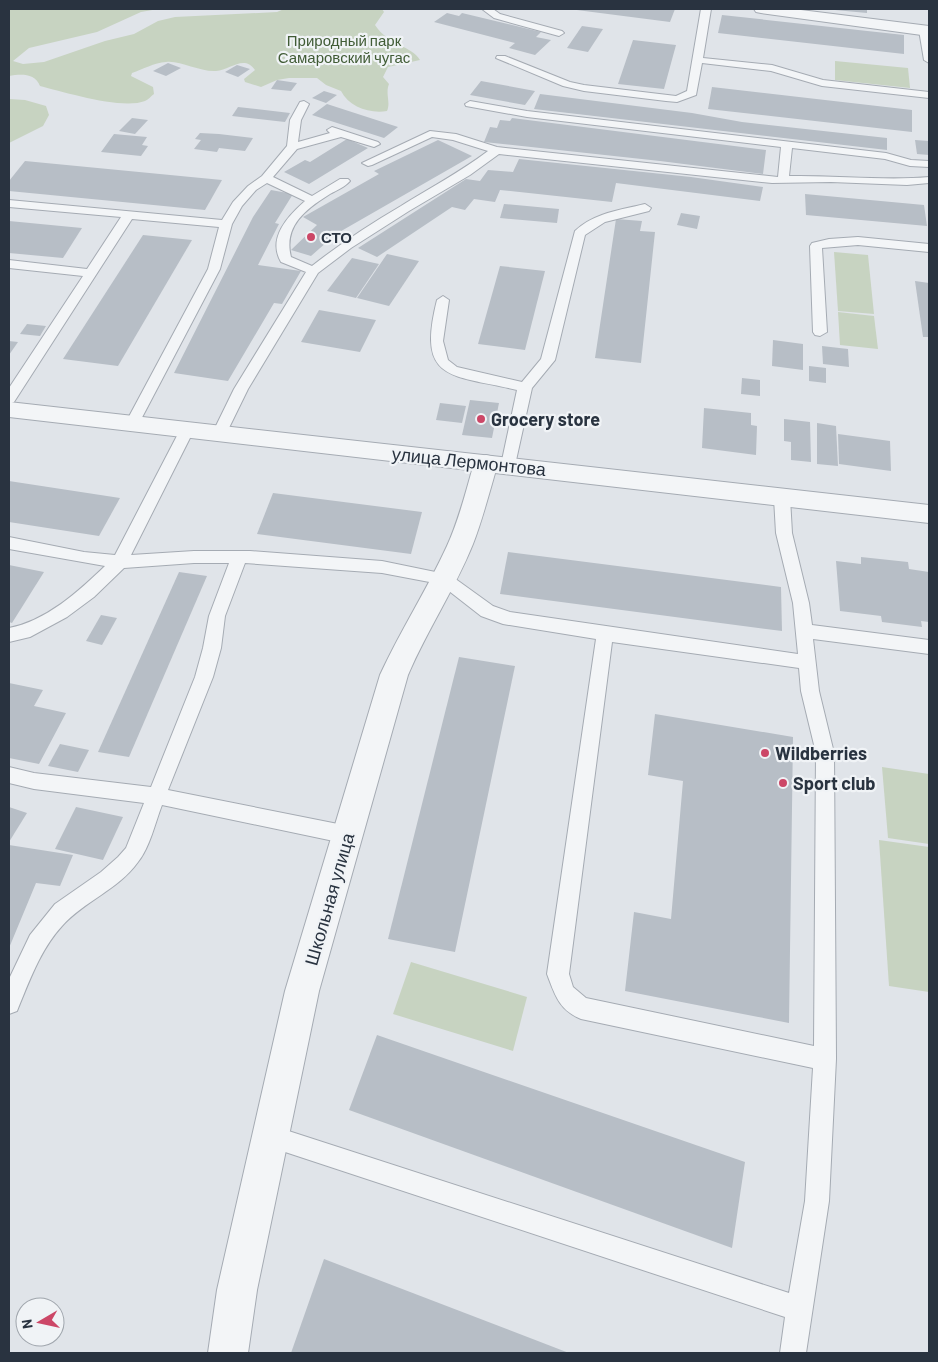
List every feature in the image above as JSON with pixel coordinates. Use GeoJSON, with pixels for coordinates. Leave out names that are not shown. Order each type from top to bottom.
{"type":"FeatureCollection","features":[{"type":"Feature","properties":{"kind":"street"},"geometry":{"type":"LineString","coordinates":[[761,9],[927,31]]}},
{"type":"Feature","properties":{"kind":"street","name":"улица Лермонтова"},"geometry":{"type":"LineString","coordinates":[[9,409],[929,514]]}},
{"type":"Feature","properties":{"kind":"street","name":"Школьная улица"},"geometry":{"type":"LineString","coordinates":[[228,1353],[237,1290],[302,991],[394,675],[410,639],[444,579],[473,510],[497,464]]}},
{"type":"Feature","properties":{"kind":"lane"},"geometry":{"type":"LineString","coordinates":[[487,9],[497,16],[559,33]]}},
{"type":"Feature","properties":{"kind":"lane"},"geometry":{"type":"LineString","coordinates":[[501,58],[567,84],[584,88],[677,99],[692,92],[706,9]]}},
{"type":"Feature","properties":{"kind":"lane"},"geometry":{"type":"LineString","coordinates":[[927,31],[929,60]]}},
{"type":"Feature","properties":{"kind":"lane"},"geometry":{"type":"LineString","coordinates":[[698,60],[772,68],[822,84],[929,95]]}},
{"type":"Feature","properties":{"kind":"lane"},"geometry":{"type":"LineString","coordinates":[[293,147],[293,124],[304,104]]}},
{"type":"Feature","properties":{"kind":"lane"},"geometry":{"type":"LineString","coordinates":[[470,104],[527,114],[886,156],[910,162],[929,164]]}},
{"type":"Feature","properties":{"kind":"lane"},"geometry":{"type":"LineString","coordinates":[[330,129],[374,144]]}},
{"type":"Feature","properties":{"kind":"lane"},"geometry":{"type":"LineString","coordinates":[[132,424],[214,269],[226,224],[237,204],[252,188],[266,178],[293,147],[342,133]]}},
{"type":"Feature","properties":{"kind":"lane"},"geometry":{"type":"LineString","coordinates":[[368,163],[430,134],[441,133],[498,150],[758,180],[830,178],[907,182],[929,180]]}},
{"type":"Feature","properties":{"kind":"lane"},"geometry":{"type":"LineString","coordinates":[[783,180],[787,145]]}},
{"type":"Feature","properties":{"kind":"lane"},"geometry":{"type":"LineString","coordinates":[[219,434],[241,389],[314,271],[347,245],[466,172],[498,150]]}},
{"type":"Feature","properties":{"kind":"lane"},"geometry":{"type":"LineString","coordinates":[[266,178],[312,200]]}},
{"type":"Feature","properties":{"kind":"lane"},"geometry":{"type":"LineString","coordinates":[[314,271],[286,259],[281,250],[284,235],[296,214],[312,200],[344,181]]}},
{"type":"Feature","properties":{"kind":"lane"},"geometry":{"type":"LineString","coordinates":[[9,203],[226,224]]}},
{"type":"Feature","properties":{"kind":"lane"},"geometry":{"type":"LineString","coordinates":[[497,464],[525,387],[548,360],[579,234],[586,226],[600,219],[645,208]]}},
{"type":"Feature","properties":{"kind":"lane"},"geometry":{"type":"LineString","coordinates":[[9,399],[128,216]]}},
{"type":"Feature","properties":{"kind":"lane"},"geometry":{"type":"LineString","coordinates":[[820,332],[816,246],[829,242],[849,241],[929,248]]}},
{"type":"Feature","properties":{"kind":"lane"},"geometry":{"type":"LineString","coordinates":[[9,264],[91,272]]}},
{"type":"Feature","properties":{"kind":"lane"},"geometry":{"type":"LineString","coordinates":[[443,300],[437,325],[438,351],[442,363],[453,370],[525,387]]}},
{"type":"Feature","properties":{"kind":"lane"},"geometry":{"type":"LineString","coordinates":[[9,635],[24,632],[61,612],[88,592],[120,562],[187,430]]}},
{"type":"Feature","properties":{"kind":"lane"},"geometry":{"type":"LineString","coordinates":[[782,498],[784,533],[801,603],[810,691],[825,753],[826,1059],[817,1201],[798,1309],[793,1353]]}},
{"type":"Feature","properties":{"kind":"lane"},"geometry":{"type":"LineString","coordinates":[[9,542],[84,558],[120,562],[238,557],[281,558],[382,567],[444,579],[487,611],[509,619],[807,662]]}},
{"type":"Feature","properties":{"kind":"lane"},"geometry":{"type":"LineString","coordinates":[[9,1003],[30,956],[57,917],[62,911],[106,882],[123,868],[133,854],[204,677],[212,648],[216,616],[238,557]]}},
{"type":"Feature","properties":{"kind":"lane"},"geometry":{"type":"LineString","coordinates":[[804,631],[929,647]]}},
{"type":"Feature","properties":{"kind":"lane"},"geometry":{"type":"LineString","coordinates":[[605,634],[558,974],[565,994],[581,1008],[826,1059]]}},
{"type":"Feature","properties":{"kind":"lane"},"geometry":{"type":"LineString","coordinates":[[9,775],[34,781],[157,796],[348,835]]}},
{"type":"Feature","properties":{"kind":"lane"},"geometry":{"type":"LineString","coordinates":[[270,1136],[798,1309]]}},
{"type":"Feature","properties":{"kind":"green space","name":"Природный парк Самаровский чугас"},"geometry":{"type":"Polygon","coordinates":[[[9,9],[158,9],[141,12],[97,32],[29,48],[13,61],[23,64],[44,62],[105,41],[134,34],[158,21],[175,17],[277,12],[284,9],[382,9],[384,12],[375,25],[380,32],[411,51],[420,60],[388,67],[383,77],[389,84],[387,111],[380,112],[367,110],[355,105],[341,91],[326,85],[317,78],[289,78],[277,80],[261,87],[245,82],[244,79],[255,70],[246,63],[216,71],[203,70],[171,62],[149,66],[132,73],[131,76],[153,87],[154,94],[145,101],[135,103],[108,102],[40,86],[35,79],[27,75],[9,76],[9,9]]]}},
{"type":"Feature","properties":{"kind":"green space"},"geometry":{"type":"Polygon","coordinates":[[[835,61],[908,68],[910,88],[835,80],[835,61]]]}},
{"type":"Feature","properties":{"kind":"green space"},"geometry":{"type":"Polygon","coordinates":[[[9,99],[25,100],[46,106],[49,115],[43,126],[9,143],[9,99]]]}},
{"type":"Feature","properties":{"kind":"green space"},"geometry":{"type":"Polygon","coordinates":[[[834,252],[868,255],[874,314],[838,311],[834,252]]]}},
{"type":"Feature","properties":{"kind":"green space"},"geometry":{"type":"Polygon","coordinates":[[[838,312],[874,316],[878,349],[840,345],[838,312]]]}},
{"type":"Feature","properties":{"kind":"green space"},"geometry":{"type":"Polygon","coordinates":[[[882,767],[929,774],[929,844],[888,838],[882,767]]]}},
{"type":"Feature","properties":{"kind":"green space"},"geometry":{"type":"Polygon","coordinates":[[[879,840],[929,847],[929,992],[889,986],[879,840]]]}},
{"type":"Feature","properties":{"kind":"green space"},"geometry":{"type":"Polygon","coordinates":[[[411,962],[527,997],[513,1051],[393,1014],[411,962]]]}},
{"type":"Feature","properties":{"kind":"building"},"geometry":{"type":"Polygon","coordinates":[[[569,9],[675,9],[670,22],[569,9]]]}},
{"type":"Feature","properties":{"kind":"building"},"geometry":{"type":"Polygon","coordinates":[[[867,9],[867,13],[835,10],[867,9]]]}},
{"type":"Feature","properties":{"kind":"building"},"geometry":{"type":"Polygon","coordinates":[[[447,13],[459,16],[462,13],[541,32],[536,37],[551,40],[535,55],[509,48],[515,43],[434,22],[447,13]]]}},
{"type":"Feature","properties":{"kind":"building"},"geometry":{"type":"Polygon","coordinates":[[[722,15],[904,35],[904,54],[718,33],[722,15]]]}},
{"type":"Feature","properties":{"kind":"building"},"geometry":{"type":"Polygon","coordinates":[[[582,26],[603,29],[588,52],[567,48],[582,26]]]}},
{"type":"Feature","properties":{"kind":"building"},"geometry":{"type":"Polygon","coordinates":[[[633,40],[676,45],[664,89],[618,84],[633,40]]]}},
{"type":"Feature","properties":{"kind":"building"},"geometry":{"type":"Polygon","coordinates":[[[168,63],[181,68],[166,76],[153,71],[168,63]]]}},
{"type":"Feature","properties":{"kind":"building"},"geometry":{"type":"Polygon","coordinates":[[[237,65],[250,69],[238,77],[225,72],[237,65]]]}},
{"type":"Feature","properties":{"kind":"building"},"geometry":{"type":"Polygon","coordinates":[[[277,80],[297,83],[291,91],[271,89],[277,80]]]}},
{"type":"Feature","properties":{"kind":"building"},"geometry":{"type":"Polygon","coordinates":[[[481,81],[535,91],[525,105],[470,95],[481,81]]]}},
{"type":"Feature","properties":{"kind":"building"},"geometry":{"type":"Polygon","coordinates":[[[712,87],[912,110],[912,132],[708,109],[712,87]]]}},
{"type":"Feature","properties":{"kind":"building"},"geometry":{"type":"Polygon","coordinates":[[[324,91],[337,95],[326,103],[312,98],[324,91]]]}},
{"type":"Feature","properties":{"kind":"building"},"geometry":{"type":"Polygon","coordinates":[[[540,94],[692,113],[742,122],[887,138],[887,150],[534,109],[540,94]]]}},
{"type":"Feature","properties":{"kind":"building"},"geometry":{"type":"Polygon","coordinates":[[[327,104],[398,127],[384,138],[312,115],[327,104]]]}},
{"type":"Feature","properties":{"kind":"building"},"geometry":{"type":"Polygon","coordinates":[[[238,107],[290,113],[285,122],[232,116],[238,107]]]}},
{"type":"Feature","properties":{"kind":"building"},"geometry":{"type":"Polygon","coordinates":[[[132,118],[148,120],[135,134],[119,131],[132,118]]]}},
{"type":"Feature","properties":{"kind":"building"},"geometry":{"type":"Polygon","coordinates":[[[512,118],[766,150],[763,174],[484,142],[490,127],[497,128],[500,120],[510,121],[512,118]]]}},
{"type":"Feature","properties":{"kind":"building"},"geometry":{"type":"Polygon","coordinates":[[[200,133],[253,138],[245,151],[219,148],[217,152],[194,149],[201,140],[195,139],[200,133]]]}},
{"type":"Feature","properties":{"kind":"building"},"geometry":{"type":"Polygon","coordinates":[[[114,134],[147,137],[142,145],[148,146],[141,156],[101,152],[114,134]]]}},
{"type":"Feature","properties":{"kind":"building"},"geometry":{"type":"Polygon","coordinates":[[[347,139],[368,148],[309,184],[284,172],[305,160],[310,162],[347,139]]]}},
{"type":"Feature","properties":{"kind":"building"},"geometry":{"type":"Polygon","coordinates":[[[438,140],[472,156],[336,234],[311,256],[291,250],[317,225],[303,217],[379,174],[374,171],[438,140]]]}},
{"type":"Feature","properties":{"kind":"building"},"geometry":{"type":"Polygon","coordinates":[[[915,140],[929,141],[929,155],[917,154],[915,140]]]}},
{"type":"Feature","properties":{"kind":"building"},"geometry":{"type":"Polygon","coordinates":[[[519,159],[691,177],[763,187],[760,201],[616,183],[612,202],[500,190],[495,202],[474,199],[465,210],[452,207],[377,257],[358,248],[466,179],[480,181],[488,170],[513,172],[519,159]]]}},
{"type":"Feature","properties":{"kind":"building"},"geometry":{"type":"Polygon","coordinates":[[[25,161],[222,180],[205,210],[9,191],[9,181],[25,161]]]}},
{"type":"Feature","properties":{"kind":"building"},"geometry":{"type":"Polygon","coordinates":[[[271,190],[293,194],[275,223],[279,224],[258,265],[301,271],[282,304],[274,303],[228,381],[174,373],[253,217],[271,190]]]}},
{"type":"Feature","properties":{"kind":"building"},"geometry":{"type":"Polygon","coordinates":[[[805,194],[924,205],[927,226],[806,215],[805,194]]]}},
{"type":"Feature","properties":{"kind":"building"},"geometry":{"type":"Polygon","coordinates":[[[504,204],[559,209],[557,223],[500,218],[504,204]]]}},
{"type":"Feature","properties":{"kind":"building"},"geometry":{"type":"Polygon","coordinates":[[[681,213],[700,216],[697,229],[677,225],[681,213]]]}},
{"type":"Feature","properties":{"kind":"building"},"geometry":{"type":"Polygon","coordinates":[[[616,219],[642,221],[640,231],[655,232],[641,363],[595,358],[616,219]]]}},
{"type":"Feature","properties":{"kind":"building"},"geometry":{"type":"Polygon","coordinates":[[[9,221],[82,228],[63,258],[9,253],[9,221]]]}},
{"type":"Feature","properties":{"kind":"building"},"geometry":{"type":"Polygon","coordinates":[[[143,235],[192,240],[118,366],[63,359],[143,235]]]}},
{"type":"Feature","properties":{"kind":"building"},"geometry":{"type":"Polygon","coordinates":[[[387,254],[419,261],[389,306],[357,298],[387,254]]]}},
{"type":"Feature","properties":{"kind":"building"},"geometry":{"type":"Polygon","coordinates":[[[352,258],[379,264],[356,298],[327,291],[352,258]]]}},
{"type":"Feature","properties":{"kind":"building"},"geometry":{"type":"Polygon","coordinates":[[[500,266],[545,271],[525,350],[478,344],[500,266]]]}},
{"type":"Feature","properties":{"kind":"building"},"geometry":{"type":"Polygon","coordinates":[[[915,281],[929,283],[929,337],[923,337],[915,281]]]}},
{"type":"Feature","properties":{"kind":"building"},"geometry":{"type":"Polygon","coordinates":[[[319,310],[376,320],[360,352],[301,342],[319,310]]]}},
{"type":"Feature","properties":{"kind":"building"},"geometry":{"type":"Polygon","coordinates":[[[27,324],[46,326],[40,336],[20,334],[27,324]]]}},
{"type":"Feature","properties":{"kind":"building"},"geometry":{"type":"Polygon","coordinates":[[[773,340],[803,344],[803,370],[772,366],[773,340]]]}},
{"type":"Feature","properties":{"kind":"building"},"geometry":{"type":"Polygon","coordinates":[[[9,341],[18,342],[9,355],[9,341]]]}},
{"type":"Feature","properties":{"kind":"building"},"geometry":{"type":"Polygon","coordinates":[[[822,346],[848,349],[849,367],[823,364],[822,346]]]}},
{"type":"Feature","properties":{"kind":"building"},"geometry":{"type":"Polygon","coordinates":[[[809,366],[826,368],[826,383],[809,381],[809,366]]]}},
{"type":"Feature","properties":{"kind":"building"},"geometry":{"type":"Polygon","coordinates":[[[742,378],[760,380],[760,396],[741,394],[742,378]]]}},
{"type":"Feature","properties":{"kind":"building","name":"Grocery store"},"geometry":{"type":"Polygon","coordinates":[[[470,400],[499,403],[492,438],[462,435],[470,400]]]}},
{"type":"Feature","properties":{"kind":"building"},"geometry":{"type":"Polygon","coordinates":[[[440,403],[466,406],[462,423],[436,420],[440,403]]]}},
{"type":"Feature","properties":{"kind":"building"},"geometry":{"type":"Polygon","coordinates":[[[704,408],[751,413],[751,425],[757,426],[756,455],[702,448],[704,408]]]}},
{"type":"Feature","properties":{"kind":"building"},"geometry":{"type":"Polygon","coordinates":[[[784,419],[810,422],[811,462],[791,460],[791,442],[784,441],[784,419]]]}},
{"type":"Feature","properties":{"kind":"building"},"geometry":{"type":"Polygon","coordinates":[[[817,423],[836,426],[838,466],[817,464],[817,423]]]}},
{"type":"Feature","properties":{"kind":"building"},"geometry":{"type":"Polygon","coordinates":[[[838,434],[890,441],[891,471],[839,464],[838,434]]]}},
{"type":"Feature","properties":{"kind":"building"},"geometry":{"type":"Polygon","coordinates":[[[9,481],[120,498],[99,536],[9,522],[9,481]]]}},
{"type":"Feature","properties":{"kind":"building"},"geometry":{"type":"Polygon","coordinates":[[[273,493],[422,512],[411,554],[257,534],[273,493]]]}},
{"type":"Feature","properties":{"kind":"building"},"geometry":{"type":"Polygon","coordinates":[[[508,552],[781,587],[782,631],[500,594],[508,552]]]}},
{"type":"Feature","properties":{"kind":"building"},"geometry":{"type":"Polygon","coordinates":[[[861,557],[908,562],[909,569],[929,572],[929,622],[921,621],[922,627],[882,622],[881,616],[840,611],[836,561],[861,564],[861,557]]]}},
{"type":"Feature","properties":{"kind":"building"},"geometry":{"type":"Polygon","coordinates":[[[9,565],[44,572],[12,623],[9,622],[9,565]]]}},
{"type":"Feature","properties":{"kind":"building"},"geometry":{"type":"Polygon","coordinates":[[[179,572],[207,576],[129,757],[98,752],[179,572]]]}},
{"type":"Feature","properties":{"kind":"building"},"geometry":{"type":"Polygon","coordinates":[[[101,615],[117,618],[102,645],[86,641],[101,615]]]}},
{"type":"Feature","properties":{"kind":"building"},"geometry":{"type":"Polygon","coordinates":[[[459,657],[515,666],[455,952],[388,939],[459,657]]]}},
{"type":"Feature","properties":{"kind":"building"},"geometry":{"type":"Polygon","coordinates":[[[9,683],[43,690],[34,706],[66,713],[39,764],[9,758],[9,683]]]}},
{"type":"Feature","properties":{"kind":"building"},"geometry":{"type":"Polygon","coordinates":[[[655,714],[793,737],[789,1023],[625,991],[634,912],[671,919],[683,781],[648,775],[655,714]]]}},
{"type":"Feature","properties":{"kind":"building"},"geometry":{"type":"Polygon","coordinates":[[[60,744],[89,750],[78,772],[48,766],[60,744]]]}},
{"type":"Feature","properties":{"kind":"building"},"geometry":{"type":"Polygon","coordinates":[[[9,807],[27,813],[9,842],[9,807]]]}},
{"type":"Feature","properties":{"kind":"building"},"geometry":{"type":"Polygon","coordinates":[[[76,807],[123,817],[103,860],[55,849],[76,807]]]}},
{"type":"Feature","properties":{"kind":"building"},"geometry":{"type":"Polygon","coordinates":[[[9,845],[73,855],[60,886],[36,883],[9,948],[9,845]]]}},
{"type":"Feature","properties":{"kind":"building"},"geometry":{"type":"Polygon","coordinates":[[[377,1035],[745,1162],[732,1248],[349,1110],[377,1035]]]}},
{"type":"Feature","properties":{"kind":"building"},"geometry":{"type":"Polygon","coordinates":[[[324,1259],[569,1353],[291,1353],[324,1259]]]}},
{"type":"Feature","properties":{"kind":"place","name":"СТО"},"geometry":{"type":"Point","coordinates":[311,237]}},
{"type":"Feature","properties":{"kind":"place","name":"Grocery store"},"geometry":{"type":"Point","coordinates":[481,419]}},
{"type":"Feature","properties":{"kind":"place","name":"Wildberries"},"geometry":{"type":"Point","coordinates":[765,753]}},
{"type":"Feature","properties":{"kind":"place","name":"Sport club"},"geometry":{"type":"Point","coordinates":[783,783]}}]}
